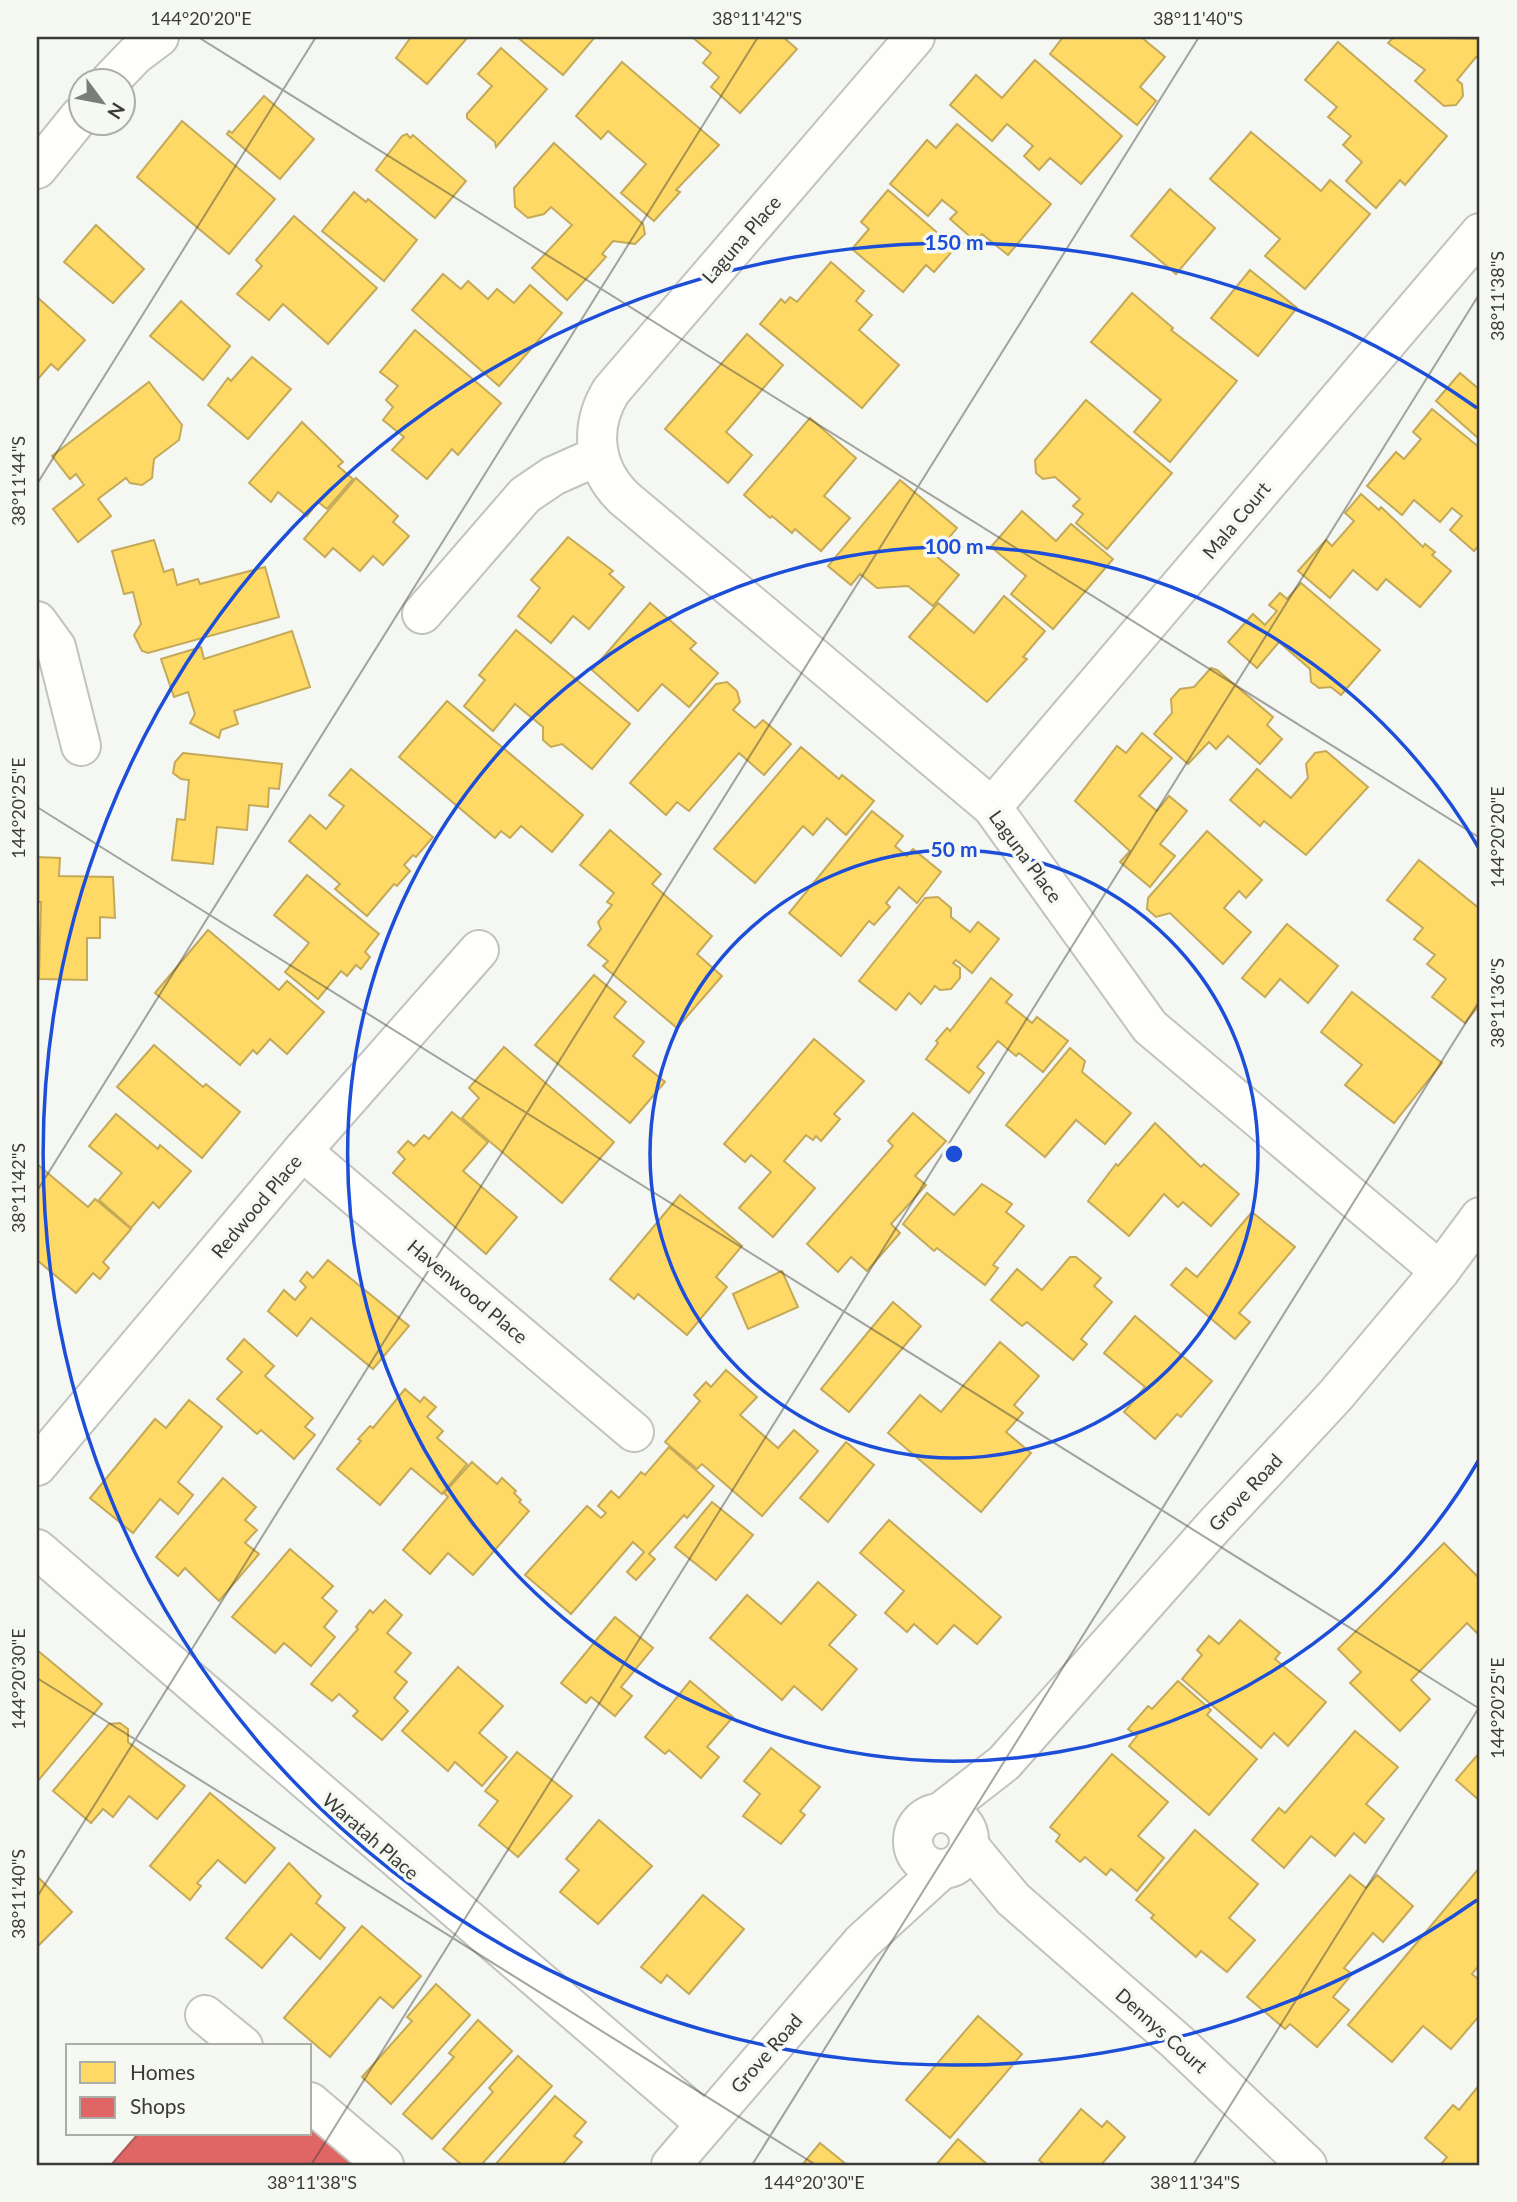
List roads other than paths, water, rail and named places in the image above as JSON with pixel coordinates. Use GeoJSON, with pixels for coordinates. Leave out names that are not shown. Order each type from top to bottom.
{"type":"FeatureCollection","features":[{"type":"Feature","properties":{"kind":"street"},"geometry":{"type":"LineString","coordinates":[[124,66],[159,37]]}},
{"type":"Feature","properties":{"kind":"street","name":"Laguna Place"},"geometry":{"type":"LineString","coordinates":[[915,37],[616,384],[598,419],[598,456],[605,474],[624,498],[992,807],[1150,1027],[1440,1271]]}},
{"type":"Feature","properties":{"kind":"street"},"geometry":{"type":"LineString","coordinates":[[37,169],[66,133]]}},
{"type":"Feature","properties":{"kind":"street","name":"Mala Court"},"geometry":{"type":"LineString","coordinates":[[992,807],[1480,233]]}},
{"type":"Feature","properties":{"kind":"street"},"geometry":{"type":"LineString","coordinates":[[422,614],[525,495],[553,476],[598,456]]}},
{"type":"Feature","properties":{"kind":"street"},"geometry":{"type":"LineString","coordinates":[[37,621],[56,647],[80,746]]}},
{"type":"Feature","properties":{"kind":"street","name":"Redwood Place"},"geometry":{"type":"LineString","coordinates":[[37,1466],[303,1151],[479,950]]}},
{"type":"Feature","properties":{"kind":"street","name":"Havenwood Place"},"geometry":{"type":"LineString","coordinates":[[303,1151],[634,1432]]}},
{"type":"Feature","properties":{"kind":"street","name":"Grove Road"},"geometry":{"type":"LineString","coordinates":[[671,2165],[947,1846],[1004,1763],[1214,1526],[1335,1396],[1440,1271],[1480,1217]]}},
{"type":"Feature","properties":{"kind":"street","name":"Waratah Place"},"geometry":{"type":"LineString","coordinates":[[37,1549],[706,2124]]}},
{"type":"Feature","properties":{"kind":"street","name":"Dennys Court"},"geometry":{"type":"LineString","coordinates":[[947,1846],[1013,1899],[1176,2041],[1307,2165]]}},
{"type":"Feature","properties":{"kind":"street"},"geometry":{"type":"LineString","coordinates":[[205,2015],[241,2044]]}},
{"type":"Feature","properties":{"kind":"street"},"geometry":{"type":"LineString","coordinates":[[312,2104],[384,2165]]}}]}
